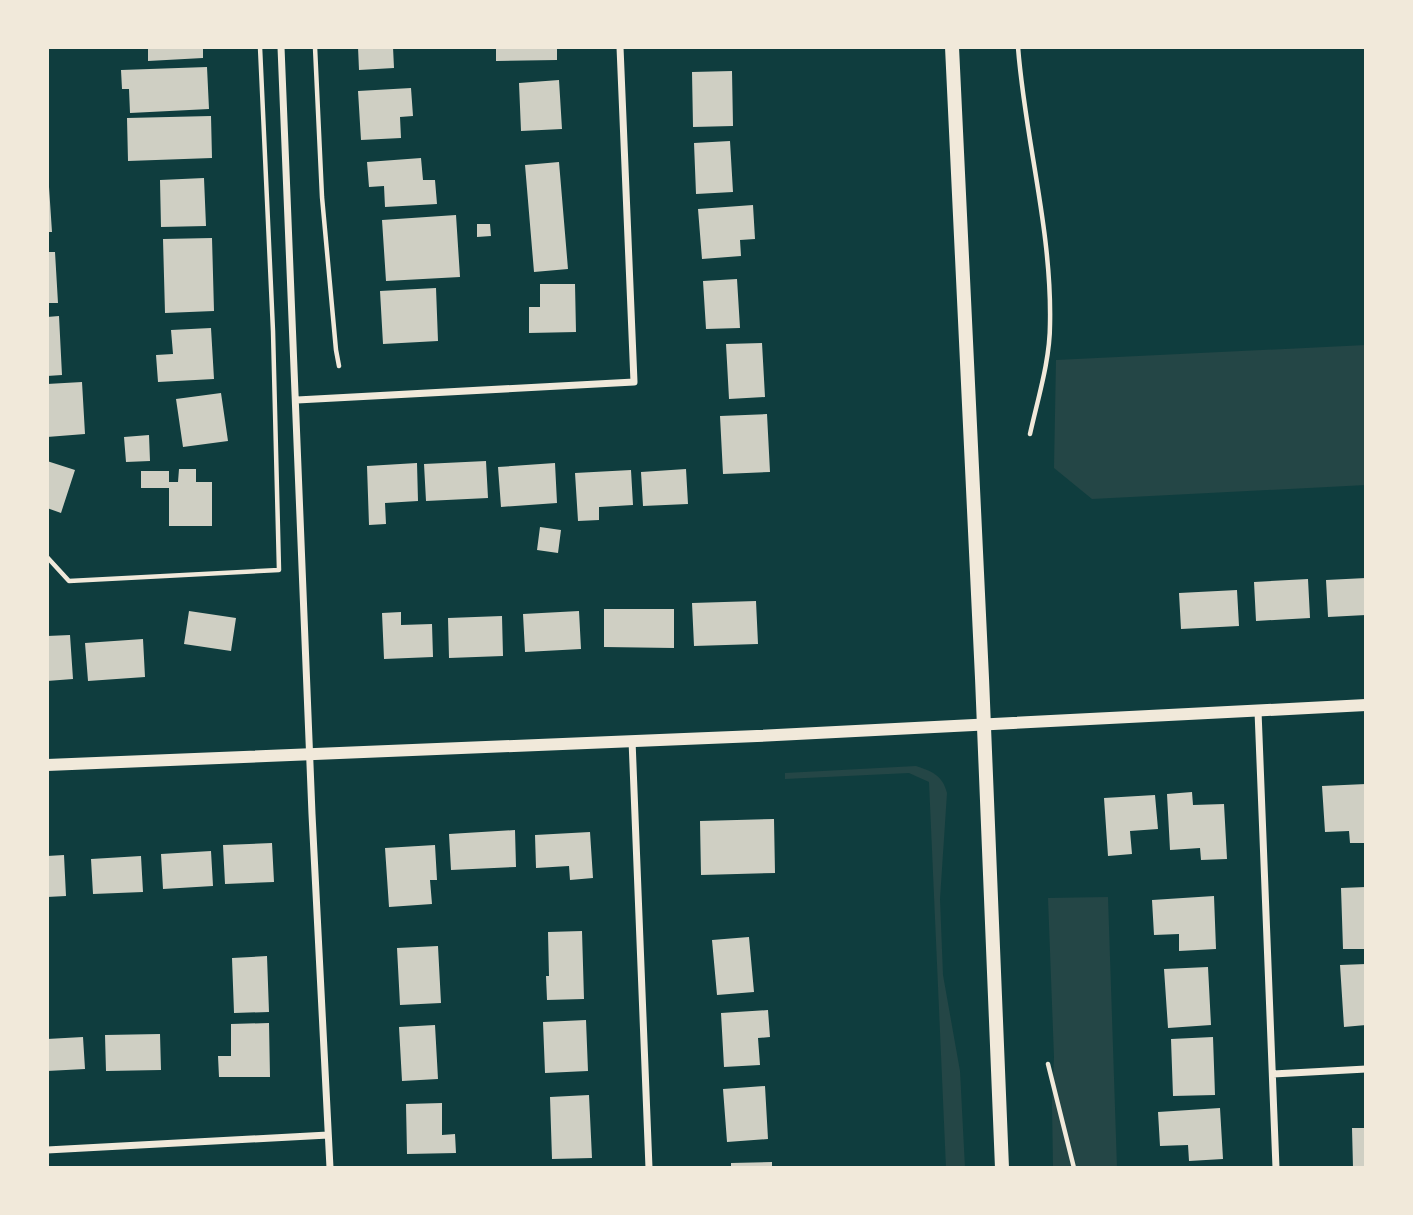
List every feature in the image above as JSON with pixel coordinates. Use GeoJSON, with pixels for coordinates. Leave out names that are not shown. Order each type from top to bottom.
{"type":"FeatureCollection","features":[{"type":"Feature","properties":{"kind":"main road"},"geometry":{"type":"LineString","coordinates":[[952,47],[1002,1168]]}},
{"type":"Feature","properties":{"kind":"street"},"geometry":{"type":"LineString","coordinates":[[281,47],[330,1168]]}},
{"type":"Feature","properties":{"kind":"street"},"geometry":{"type":"LineString","coordinates":[[297,400],[634,382],[620,47]]}},
{"type":"Feature","properties":{"kind":"street"},"geometry":{"type":"LineString","coordinates":[[47,765],[1366,705]]}},
{"type":"Feature","properties":{"kind":"street"},"geometry":{"type":"LineString","coordinates":[[1258,711],[1276,1168]]}},
{"type":"Feature","properties":{"kind":"street"},"geometry":{"type":"LineString","coordinates":[[632,740],[649,1168]]}},
{"type":"Feature","properties":{"kind":"street"},"geometry":{"type":"LineString","coordinates":[[1273,1074],[1366,1069]]}},
{"type":"Feature","properties":{"kind":"street"},"geometry":{"type":"LineString","coordinates":[[47,1150],[328,1135]]}},
{"type":"Feature","properties":{"kind":"path"},"geometry":{"type":"LineString","coordinates":[[47,556],[69,581],[279,570],[273,331],[260,47]]}},
{"type":"Feature","properties":{"kind":"path"},"geometry":{"type":"LineString","coordinates":[[315,47],[321,197],[336,350],[340,366]]}},
{"type":"Feature","properties":{"kind":"path"},"geometry":{"type":"LineString","coordinates":[[1018,47],[1049,259],[1050,326],[1030,434]]}},
{"type":"Feature","properties":{"kind":"path"},"geometry":{"type":"LineString","coordinates":[[1048,1064],[1074,1168]]}},
{"type":"Feature","properties":{"kind":"shaded area"},"geometry":{"type":"Polygon","coordinates":[[[1366,345],[1366,485],[1092,499],[1054,468],[1056,360],[1366,345]]]}},
{"type":"Feature","properties":{"kind":"shaded area"},"geometry":{"type":"Polygon","coordinates":[[[916,766],[936,775],[943,782],[947,793],[940,899],[943,975],[960,1071],[965,1168],[946,1168],[929,782],[909,773],[785,779],[785,773],[916,766]]]}},
{"type":"Feature","properties":{"kind":"shaded area"},"geometry":{"type":"Polygon","coordinates":[[[1108,897],[1117,1168],[1053,1168],[1054,1057],[1048,898],[1108,897]]]}},
{"type":"Feature","properties":{"kind":"building"},"geometry":{"type":"Polygon","coordinates":[[[148,47],[203,47],[203,58],[148,61],[148,47]]]}},
{"type":"Feature","properties":{"kind":"building"},"geometry":{"type":"Polygon","coordinates":[[[358,47],[393,47],[394,68],[359,70],[358,47]]]}},
{"type":"Feature","properties":{"kind":"building"},"geometry":{"type":"Polygon","coordinates":[[[496,47],[557,47],[557,60],[496,61],[496,47]]]}},
{"type":"Feature","properties":{"kind":"building"},"geometry":{"type":"Polygon","coordinates":[[[207,67],[209,109],[130,113],[129,89],[122,89],[121,70],[207,67]]]}},
{"type":"Feature","properties":{"kind":"building"},"geometry":{"type":"Polygon","coordinates":[[[732,71],[733,126],[693,127],[692,72],[732,71]]]}},
{"type":"Feature","properties":{"kind":"building"},"geometry":{"type":"Polygon","coordinates":[[[559,80],[562,129],[521,131],[519,83],[559,80]]]}},
{"type":"Feature","properties":{"kind":"building"},"geometry":{"type":"Polygon","coordinates":[[[411,88],[413,116],[400,117],[401,138],[361,140],[358,91],[411,88]]]}},
{"type":"Feature","properties":{"kind":"building"},"geometry":{"type":"Polygon","coordinates":[[[211,116],[212,158],[128,161],[127,118],[211,116]]]}},
{"type":"Feature","properties":{"kind":"building"},"geometry":{"type":"Polygon","coordinates":[[[730,141],[733,192],[696,194],[694,143],[730,141]]]}},
{"type":"Feature","properties":{"kind":"building"},"geometry":{"type":"Polygon","coordinates":[[[421,158],[423,180],[435,180],[437,204],[385,207],[384,186],[369,187],[367,162],[421,158]]]}},
{"type":"Feature","properties":{"kind":"building"},"geometry":{"type":"Polygon","coordinates":[[[559,162],[568,269],[534,272],[525,165],[559,162]]]}},
{"type":"Feature","properties":{"kind":"building"},"geometry":{"type":"Polygon","coordinates":[[[204,178],[206,226],[161,227],[160,180],[204,178]]]}},
{"type":"Feature","properties":{"kind":"building"},"geometry":{"type":"Polygon","coordinates":[[[49,187],[52,232],[47,232],[49,187]]]}},
{"type":"Feature","properties":{"kind":"building"},"geometry":{"type":"Polygon","coordinates":[[[753,205],[755,239],[740,240],[741,256],[702,259],[698,209],[753,205]]]}},
{"type":"Feature","properties":{"kind":"building"},"geometry":{"type":"Polygon","coordinates":[[[456,215],[460,277],[386,281],[382,220],[456,215]]]}},
{"type":"Feature","properties":{"kind":"building"},"geometry":{"type":"Polygon","coordinates":[[[477,224],[490,224],[491,236],[477,237],[477,224]]]}},
{"type":"Feature","properties":{"kind":"building"},"geometry":{"type":"Polygon","coordinates":[[[212,238],[214,311],[165,313],[163,239],[212,238]]]}},
{"type":"Feature","properties":{"kind":"building"},"geometry":{"type":"Polygon","coordinates":[[[47,252],[55,252],[58,303],[47,303],[47,252]]]}},
{"type":"Feature","properties":{"kind":"building"},"geometry":{"type":"Polygon","coordinates":[[[737,279],[740,328],[706,329],[703,281],[737,279]]]}},
{"type":"Feature","properties":{"kind":"building"},"geometry":{"type":"Polygon","coordinates":[[[540,284],[575,284],[576,332],[529,333],[529,307],[540,307],[540,284]]]}},
{"type":"Feature","properties":{"kind":"building"},"geometry":{"type":"Polygon","coordinates":[[[436,288],[438,341],[383,344],[380,291],[436,288]]]}},
{"type":"Feature","properties":{"kind":"building"},"geometry":{"type":"Polygon","coordinates":[[[59,316],[62,375],[47,376],[47,317],[59,316]]]}},
{"type":"Feature","properties":{"kind":"building"},"geometry":{"type":"Polygon","coordinates":[[[211,328],[214,379],[158,382],[156,355],[173,354],[171,330],[211,328]]]}},
{"type":"Feature","properties":{"kind":"building"},"geometry":{"type":"Polygon","coordinates":[[[762,343],[765,397],[729,399],[726,344],[762,343]]]}},
{"type":"Feature","properties":{"kind":"building"},"geometry":{"type":"Polygon","coordinates":[[[82,382],[85,434],[47,437],[47,384],[82,382]]]}},
{"type":"Feature","properties":{"kind":"building"},"geometry":{"type":"Polygon","coordinates":[[[221,393],[228,441],[183,447],[176,399],[221,393]]]}},
{"type":"Feature","properties":{"kind":"building"},"geometry":{"type":"Polygon","coordinates":[[[767,414],[770,472],[723,474],[720,416],[767,414]]]}},
{"type":"Feature","properties":{"kind":"building"},"geometry":{"type":"Polygon","coordinates":[[[149,435],[150,461],[126,462],[124,437],[149,435]]]}},
{"type":"Feature","properties":{"kind":"building"},"geometry":{"type":"Polygon","coordinates":[[[47,461],[75,470],[61,513],[47,508],[47,461]]]}},
{"type":"Feature","properties":{"kind":"building"},"geometry":{"type":"Polygon","coordinates":[[[486,461],[488,498],[426,501],[424,464],[486,461]]]}},
{"type":"Feature","properties":{"kind":"building"},"geometry":{"type":"Polygon","coordinates":[[[417,463],[418,501],[385,503],[386,524],[369,525],[367,466],[417,463]]]}},
{"type":"Feature","properties":{"kind":"building"},"geometry":{"type":"Polygon","coordinates":[[[555,463],[557,503],[501,507],[498,467],[555,463]]]}},
{"type":"Feature","properties":{"kind":"building"},"geometry":{"type":"Polygon","coordinates":[[[179,469],[196,469],[196,482],[212,482],[212,526],[169,526],[169,488],[141,488],[141,471],[169,471],[169,482],[178,482],[179,469]]]}},
{"type":"Feature","properties":{"kind":"building"},"geometry":{"type":"Polygon","coordinates":[[[686,469],[688,504],[643,506],[641,472],[686,469]]]}},
{"type":"Feature","properties":{"kind":"building"},"geometry":{"type":"Polygon","coordinates":[[[631,470],[633,505],[599,507],[599,520],[578,521],[575,473],[631,470]]]}},
{"type":"Feature","properties":{"kind":"building"},"geometry":{"type":"Polygon","coordinates":[[[540,527],[561,530],[558,553],[537,550],[540,527]]]}},
{"type":"Feature","properties":{"kind":"building"},"geometry":{"type":"Polygon","coordinates":[[[1366,578],[1366,615],[1328,617],[1326,580],[1366,578]]]}},
{"type":"Feature","properties":{"kind":"building"},"geometry":{"type":"Polygon","coordinates":[[[1308,579],[1310,618],[1256,621],[1254,582],[1308,579]]]}},
{"type":"Feature","properties":{"kind":"building"},"geometry":{"type":"Polygon","coordinates":[[[1237,590],[1239,626],[1181,629],[1179,593],[1237,590]]]}},
{"type":"Feature","properties":{"kind":"building"},"geometry":{"type":"Polygon","coordinates":[[[756,601],[758,644],[694,646],[692,603],[756,601]]]}},
{"type":"Feature","properties":{"kind":"building"},"geometry":{"type":"Polygon","coordinates":[[[604,609],[674,609],[674,648],[604,647],[604,609]]]}},
{"type":"Feature","properties":{"kind":"building"},"geometry":{"type":"Polygon","coordinates":[[[189,611],[236,618],[231,651],[184,644],[189,611]]]}},
{"type":"Feature","properties":{"kind":"building"},"geometry":{"type":"Polygon","coordinates":[[[579,611],[581,649],[525,652],[523,614],[579,611]]]}},
{"type":"Feature","properties":{"kind":"building"},"geometry":{"type":"Polygon","coordinates":[[[401,612],[401,625],[432,624],[433,657],[384,659],[382,613],[401,612]]]}},
{"type":"Feature","properties":{"kind":"building"},"geometry":{"type":"Polygon","coordinates":[[[502,616],[503,656],[449,658],[448,618],[502,616]]]}},
{"type":"Feature","properties":{"kind":"building"},"geometry":{"type":"Polygon","coordinates":[[[70,635],[73,679],[47,681],[47,636],[70,635]]]}},
{"type":"Feature","properties":{"kind":"building"},"geometry":{"type":"Polygon","coordinates":[[[143,639],[145,677],[88,681],[85,643],[143,639]]]}},
{"type":"Feature","properties":{"kind":"building"},"geometry":{"type":"Polygon","coordinates":[[[1366,784],[1366,843],[1350,843],[1349,831],[1325,832],[1322,786],[1366,784]]]}},
{"type":"Feature","properties":{"kind":"building"},"geometry":{"type":"Polygon","coordinates":[[[1192,792],[1193,805],[1224,804],[1227,859],[1201,860],[1200,848],[1170,850],[1167,794],[1192,792]]]}},
{"type":"Feature","properties":{"kind":"building"},"geometry":{"type":"Polygon","coordinates":[[[1155,795],[1158,829],[1130,831],[1132,854],[1108,856],[1104,798],[1155,795]]]}},
{"type":"Feature","properties":{"kind":"building"},"geometry":{"type":"Polygon","coordinates":[[[774,819],[775,873],[701,875],[700,821],[774,819]]]}},
{"type":"Feature","properties":{"kind":"building"},"geometry":{"type":"Polygon","coordinates":[[[515,830],[516,867],[451,870],[449,834],[515,830]]]}},
{"type":"Feature","properties":{"kind":"building"},"geometry":{"type":"Polygon","coordinates":[[[590,832],[593,878],[570,880],[569,866],[536,868],[535,835],[590,832]]]}},
{"type":"Feature","properties":{"kind":"building"},"geometry":{"type":"Polygon","coordinates":[[[272,843],[274,882],[225,884],[223,845],[272,843]]]}},
{"type":"Feature","properties":{"kind":"building"},"geometry":{"type":"Polygon","coordinates":[[[435,845],[437,880],[430,880],[432,904],[389,907],[385,848],[435,845]]]}},
{"type":"Feature","properties":{"kind":"building"},"geometry":{"type":"Polygon","coordinates":[[[211,851],[213,886],[163,889],[161,854],[211,851]]]}},
{"type":"Feature","properties":{"kind":"building"},"geometry":{"type":"Polygon","coordinates":[[[64,855],[66,896],[47,897],[47,856],[64,855]]]}},
{"type":"Feature","properties":{"kind":"building"},"geometry":{"type":"Polygon","coordinates":[[[141,856],[143,892],[93,894],[91,859],[141,856]]]}},
{"type":"Feature","properties":{"kind":"building"},"geometry":{"type":"Polygon","coordinates":[[[1366,887],[1366,949],[1343,949],[1341,888],[1366,887]]]}},
{"type":"Feature","properties":{"kind":"building"},"geometry":{"type":"Polygon","coordinates":[[[1214,896],[1216,949],[1179,951],[1179,934],[1154,935],[1152,900],[1214,896]]]}},
{"type":"Feature","properties":{"kind":"building"},"geometry":{"type":"Polygon","coordinates":[[[582,931],[584,999],[547,1000],[548,932],[582,931]]]}},
{"type":"Feature","properties":{"kind":"building"},"geometry":{"type":"Polygon","coordinates":[[[749,937],[754,992],[717,995],[712,940],[749,937]]]}},
{"type":"Feature","properties":{"kind":"building"},"geometry":{"type":"Polygon","coordinates":[[[438,946],[441,1003],[400,1005],[397,948],[438,946]]]}},
{"type":"Feature","properties":{"kind":"building"},"geometry":{"type":"Polygon","coordinates":[[[267,956],[269,1012],[234,1013],[232,958],[267,956]]]}},
{"type":"Feature","properties":{"kind":"building"},"geometry":{"type":"Polygon","coordinates":[[[1366,964],[1366,1025],[1344,1027],[1340,965],[1366,964]]]}},
{"type":"Feature","properties":{"kind":"building"},"geometry":{"type":"Polygon","coordinates":[[[1208,967],[1211,1025],[1168,1028],[1164,969],[1208,967]]]}},
{"type":"Feature","properties":{"kind":"building"},"geometry":{"type":"Polygon","coordinates":[[[768,1010],[770,1037],[758,1038],[760,1065],[724,1067],[721,1013],[768,1010]]]}},
{"type":"Feature","properties":{"kind":"building"},"geometry":{"type":"Polygon","coordinates":[[[586,1020],[588,1071],[545,1073],[543,1022],[586,1020]]]}},
{"type":"Feature","properties":{"kind":"building"},"geometry":{"type":"Polygon","coordinates":[[[269,1023],[270,1077],[219,1077],[218,1056],[231,1056],[231,1024],[269,1023]]]}},
{"type":"Feature","properties":{"kind":"building"},"geometry":{"type":"Polygon","coordinates":[[[435,1025],[438,1079],[402,1081],[399,1027],[435,1025]]]}},
{"type":"Feature","properties":{"kind":"building"},"geometry":{"type":"Polygon","coordinates":[[[160,1034],[161,1070],[106,1071],[105,1035],[160,1034]]]}},
{"type":"Feature","properties":{"kind":"building"},"geometry":{"type":"Polygon","coordinates":[[[83,1037],[85,1069],[47,1071],[47,1039],[83,1037]]]}},
{"type":"Feature","properties":{"kind":"building"},"geometry":{"type":"Polygon","coordinates":[[[1213,1037],[1215,1095],[1173,1096],[1171,1039],[1213,1037]]]}},
{"type":"Feature","properties":{"kind":"building"},"geometry":{"type":"Polygon","coordinates":[[[765,1086],[768,1139],[727,1142],[723,1089],[765,1086]]]}},
{"type":"Feature","properties":{"kind":"building"},"geometry":{"type":"Polygon","coordinates":[[[589,1095],[592,1158],[552,1159],[550,1097],[589,1095]]]}},
{"type":"Feature","properties":{"kind":"building"},"geometry":{"type":"Polygon","coordinates":[[[442,1103],[442,1135],[455,1134],[456,1153],[407,1154],[406,1104],[442,1103]]]}},
{"type":"Feature","properties":{"kind":"building"},"geometry":{"type":"Polygon","coordinates":[[[1220,1108],[1223,1159],[1189,1161],[1188,1145],[1160,1146],[1158,1112],[1220,1108]]]}},
{"type":"Feature","properties":{"kind":"building"},"geometry":{"type":"Polygon","coordinates":[[[1352,1128],[1366,1128],[1366,1168],[1353,1168],[1352,1128]]]}},
{"type":"Feature","properties":{"kind":"building"},"geometry":{"type":"Polygon","coordinates":[[[772,1162],[772,1168],[731,1168],[731,1163],[772,1162]]]}}]}
